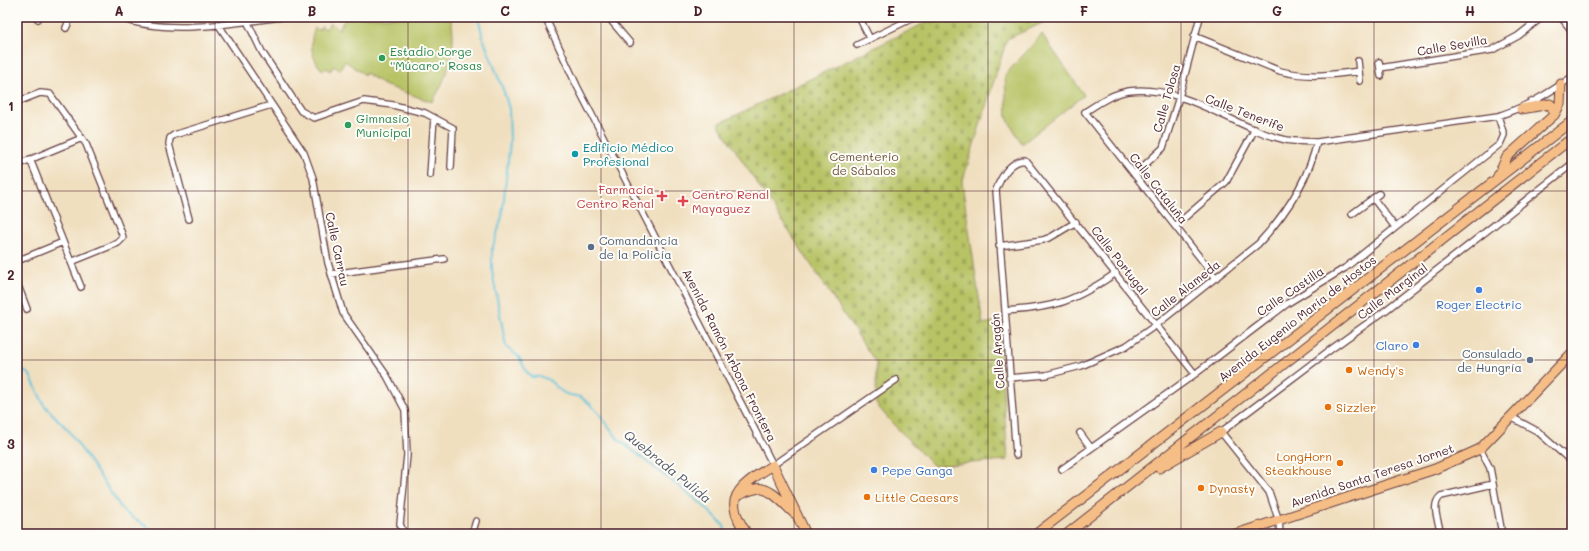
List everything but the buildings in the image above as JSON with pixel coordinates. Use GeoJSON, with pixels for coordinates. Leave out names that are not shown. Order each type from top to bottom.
{"type":"FeatureCollection","features":[{"type":"Feature","properties":{"kind":"main road"},"geometry":{"type":"LineString","coordinates":[[1496,179],[1507,157],[1554,116],[1560,104],[1561,84]]}},
{"type":"Feature","properties":{"kind":"main road"},"geometry":{"type":"LineString","coordinates":[[1521,109],[1550,104],[1552,106],[1554,116]]}},
{"type":"Feature","properties":{"kind":"main road","name":"Avenida Eugenio María de Hostos"},"geometry":{"type":"LineString","coordinates":[[1036,534],[1572,121]]}},
{"type":"Feature","properties":{"kind":"main road"},"geometry":{"type":"LineString","coordinates":[[1067,534],[1572,138]]}},
{"type":"Feature","properties":{"kind":"main road","name":"Avenida Santa Teresa Jornet"},"geometry":{"type":"LineString","coordinates":[[1236,534],[1435,469],[1480,449],[1572,353]]}},
{"type":"Feature","properties":{"kind":"main road"},"geometry":{"type":"LineString","coordinates":[[1131,483],[1222,432]]}},
{"type":"Feature","properties":{"kind":"main road"},"geometry":{"type":"LineString","coordinates":[[747,534],[734,507],[737,496],[744,485],[773,465]]}},
{"type":"Feature","properties":{"kind":"main road","name":"Avenida Ramón Arbona Frontera"},"geometry":{"type":"LineString","coordinates":[[773,465],[806,534]]}},
{"type":"Feature","properties":{"kind":"main road"},"geometry":{"type":"LineString","coordinates":[[737,496],[756,488],[762,488],[771,493],[798,516]]}},
{"type":"Feature","properties":{"kind":"street"},"geometry":{"type":"LineString","coordinates":[[66,28],[71,17]]}},
{"type":"Feature","properties":{"kind":"street"},"geometry":{"type":"LineString","coordinates":[[118,17],[167,27],[218,24],[282,17]]}},
{"type":"Feature","properties":{"kind":"street","name":"Avenida Ramón Arbona Frontera"},"geometry":{"type":"LineString","coordinates":[[545,17],[577,86],[773,465]]}},
{"type":"Feature","properties":{"kind":"street"},"geometry":{"type":"LineString","coordinates":[[608,17],[630,43]]}},
{"type":"Feature","properties":{"kind":"street"},"geometry":{"type":"LineString","coordinates":[[859,17],[870,39]]}},
{"type":"Feature","properties":{"kind":"street"},"geometry":{"type":"LineString","coordinates":[[857,45],[915,17]]}},
{"type":"Feature","properties":{"kind":"street","name":"Calle Tolosa"},"geometry":{"type":"LineString","coordinates":[[1135,174],[1163,148],[1180,97],[1194,36],[1200,17]]}},
{"type":"Feature","properties":{"kind":"street","name":"Calle Sevilla"},"geometry":{"type":"LineString","coordinates":[[1380,68],[1492,50],[1518,36],[1542,17]]}},
{"type":"Feature","properties":{"kind":"street"},"geometry":{"type":"LineString","coordinates":[[1561,17],[1572,30]]}},
{"type":"Feature","properties":{"kind":"street"},"geometry":{"type":"LineString","coordinates":[[247,21],[262,52],[301,111],[314,118],[364,101],[393,105],[425,113],[453,128],[452,167]]}},
{"type":"Feature","properties":{"kind":"street","name":"Calle Carrau"},"geometry":{"type":"LineString","coordinates":[[218,24],[304,153],[313,178],[331,274],[343,314],[387,376],[405,410],[407,455],[400,524],[404,534]]}},
{"type":"Feature","properties":{"kind":"street"},"geometry":{"type":"LineString","coordinates":[[1194,36],[1280,71],[1292,74],[1324,76],[1359,71]]}},
{"type":"Feature","properties":{"kind":"street"},"geometry":{"type":"LineString","coordinates":[[1358,61],[1360,82]]}},
{"type":"Feature","properties":{"kind":"street"},"geometry":{"type":"LineString","coordinates":[[1379,62],[1381,76]]}},
{"type":"Feature","properties":{"kind":"street"},"geometry":{"type":"LineString","coordinates":[[1498,116],[1521,109],[1544,97],[1572,77]]}},
{"type":"Feature","properties":{"kind":"street","name":"Calle Tenerife"},"geometry":{"type":"LineString","coordinates":[[1086,112],[1107,98],[1128,91],[1155,90],[1180,97],[1255,129],[1286,140],[1317,142],[1498,116]]}},
{"type":"Feature","properties":{"kind":"street"},"geometry":{"type":"LineString","coordinates":[[17,102],[40,93],[50,94],[82,138],[123,238],[118,243],[71,262]]}},
{"type":"Feature","properties":{"kind":"street"},"geometry":{"type":"LineString","coordinates":[[189,219],[169,144],[170,138],[174,135],[271,105]]}},
{"type":"Feature","properties":{"kind":"street","name":"Calle Cataluña"},"geometry":{"type":"LineString","coordinates":[[1086,112],[1216,278]]}},
{"type":"Feature","properties":{"kind":"street","name":"Calle Castilla"},"geometry":{"type":"LineString","coordinates":[[1062,469],[1196,374],[1288,303],[1345,268],[1500,144],[1504,135],[1498,116]]}},
{"type":"Feature","properties":{"kind":"street"},"geometry":{"type":"LineString","coordinates":[[430,175],[434,118]]}},
{"type":"Feature","properties":{"kind":"street"},"geometry":{"type":"LineString","coordinates":[[1175,226],[1226,182],[1255,129]]}},
{"type":"Feature","properties":{"kind":"street"},"geometry":{"type":"LineString","coordinates":[[17,164],[82,138]]}},
{"type":"Feature","properties":{"kind":"street","name":"Calle Alameda"},"geometry":{"type":"LineString","coordinates":[[1009,378],[1046,375],[1081,366],[1126,346],[1156,325],[1258,244],[1280,219],[1300,186],[1313,159],[1317,142]]}},
{"type":"Feature","properties":{"kind":"street"},"geometry":{"type":"LineString","coordinates":[[30,159],[81,286]]}},
{"type":"Feature","properties":{"kind":"street","name":"Calle Aragón"},"geometry":{"type":"LineString","coordinates":[[1016,455],[996,190],[1003,174],[1019,160],[1025,160]]}},
{"type":"Feature","properties":{"kind":"street","name":"Calle Portugal"},"geometry":{"type":"LineString","coordinates":[[1025,160],[1196,374]]}},
{"type":"Feature","properties":{"kind":"street","name":"Calle Marginal"},"geometry":{"type":"LineString","coordinates":[[1222,432],[1330,350],[1386,310],[1572,164]]}},
{"type":"Feature","properties":{"kind":"street"},"geometry":{"type":"LineString","coordinates":[[1352,214],[1379,194]]}},
{"type":"Feature","properties":{"kind":"street"},"geometry":{"type":"LineString","coordinates":[[1373,198],[1395,228]]}},
{"type":"Feature","properties":{"kind":"street"},"geometry":{"type":"LineString","coordinates":[[1000,246],[1043,240],[1076,222]]}},
{"type":"Feature","properties":{"kind":"street"},"geometry":{"type":"LineString","coordinates":[[17,261],[63,242]]}},
{"type":"Feature","properties":{"kind":"street"},"geometry":{"type":"LineString","coordinates":[[331,274],[444,259]]}},
{"type":"Feature","properties":{"kind":"street"},"geometry":{"type":"LineString","coordinates":[[1005,311],[1040,308],[1065,302],[1092,289],[1116,273]]}},
{"type":"Feature","properties":{"kind":"street"},"geometry":{"type":"LineString","coordinates":[[17,283],[27,309]]}},
{"type":"Feature","properties":{"kind":"street"},"geometry":{"type":"LineString","coordinates":[[773,465],[896,380]]}},
{"type":"Feature","properties":{"kind":"street"},"geometry":{"type":"LineString","coordinates":[[1511,417],[1537,431],[1572,462]]}},
{"type":"Feature","properties":{"kind":"street"},"geometry":{"type":"LineString","coordinates":[[1222,432],[1269,492],[1279,520],[1280,534]]}},
{"type":"Feature","properties":{"kind":"street"},"geometry":{"type":"LineString","coordinates":[[1080,433],[1091,448]]}},
{"type":"Feature","properties":{"kind":"street"},"geometry":{"type":"LineString","coordinates":[[1480,449],[1490,468],[1502,534]]}},
{"type":"Feature","properties":{"kind":"street"},"geometry":{"type":"LineString","coordinates":[[1441,534],[1435,505],[1437,500],[1442,496],[1493,484]]}},
{"type":"Feature","properties":{"kind":"street"},"geometry":{"type":"LineString","coordinates":[[472,534],[476,521]]}},
{"type":"Feature","properties":{"kind":"green space","name":"Estadio Jorge ''Múcaro'' Rosas"},"geometry":{"type":"Polygon","coordinates":[[[346,17],[450,17],[453,39],[450,61],[447,72],[432,102],[384,85],[366,73],[365,75],[345,61],[339,70],[334,66],[330,71],[326,68],[323,71],[316,62],[312,51],[312,40],[315,28],[319,30],[321,26],[326,29],[330,23],[339,29],[346,17]]]}},
{"type":"Feature","properties":{"kind":"green space","name":"Cementerio de Sábalos"},"geometry":{"type":"Polygon","coordinates":[[[937,17],[1045,17],[1047,21],[1007,39],[962,183],[983,324],[998,321],[1008,460],[934,466],[892,423],[876,404],[876,363],[718,124],[937,17]]]}},
{"type":"Feature","properties":{"kind":"green space"},"geometry":{"type":"Polygon","coordinates":[[[1042,34],[1084,95],[1022,144],[1007,118],[1005,75],[1042,34]]]}},
{"type":"Feature","properties":{"kind":"waterway","name":"Quebrada Pulida"},"geometry":{"type":"LineString","coordinates":[[478,17],[483,38],[509,109],[510,142],[502,217],[492,250],[492,271],[506,347],[519,357],[526,371],[532,377],[543,377],[564,393],[580,397],[588,402],[598,412],[619,440],[703,505],[724,526],[726,534]]}},
{"type":"Feature","properties":{"kind":"waterway"},"geometry":{"type":"LineString","coordinates":[[17,366],[30,375],[44,405],[69,431],[124,512],[159,534]]}},
{"type":"Feature","properties":{"kind":"place","name":"Estadio Jorge ''Múcaro'' Rosas"},"geometry":{"type":"Point","coordinates":[382,58]}},
{"type":"Feature","properties":{"kind":"place","name":"Gimnasio Municipal"},"geometry":{"type":"Point","coordinates":[348,125]}},
{"type":"Feature","properties":{"kind":"place","name":"Edificio Médico Profesional"},"geometry":{"type":"Point","coordinates":[575,154]}},
{"type":"Feature","properties":{"kind":"place","name":"Farmacia Centro Renal"},"geometry":{"type":"Point","coordinates":[662,196]}},
{"type":"Feature","properties":{"kind":"place","name":"Centro Renal Mayaguez"},"geometry":{"type":"Point","coordinates":[683,201]}},
{"type":"Feature","properties":{"kind":"place","name":"Comandancia de la Policía"},"geometry":{"type":"Point","coordinates":[591,247]}},
{"type":"Feature","properties":{"kind":"place","name":"Roger Electric"},"geometry":{"type":"Point","coordinates":[1479,290]}},
{"type":"Feature","properties":{"kind":"place","name":"Claro"},"geometry":{"type":"Point","coordinates":[1416,345]}},
{"type":"Feature","properties":{"kind":"place","name":"Consulado de Hungría"},"geometry":{"type":"Point","coordinates":[1530,360]}},
{"type":"Feature","properties":{"kind":"place","name":"Wendy's"},"geometry":{"type":"Point","coordinates":[1349,370]}},
{"type":"Feature","properties":{"kind":"place","name":"Sizzler"},"geometry":{"type":"Point","coordinates":[1328,407]}},
{"type":"Feature","properties":{"kind":"place","name":"LongHorn Steakhouse"},"geometry":{"type":"Point","coordinates":[1340,463]}},
{"type":"Feature","properties":{"kind":"place","name":"Pepe Ganga"},"geometry":{"type":"Point","coordinates":[874,470]}},
{"type":"Feature","properties":{"kind":"place","name":"Dynasty"},"geometry":{"type":"Point","coordinates":[1201,488]}},
{"type":"Feature","properties":{"kind":"place","name":"Little Caesars"},"geometry":{"type":"Point","coordinates":[867,497]}}]}
